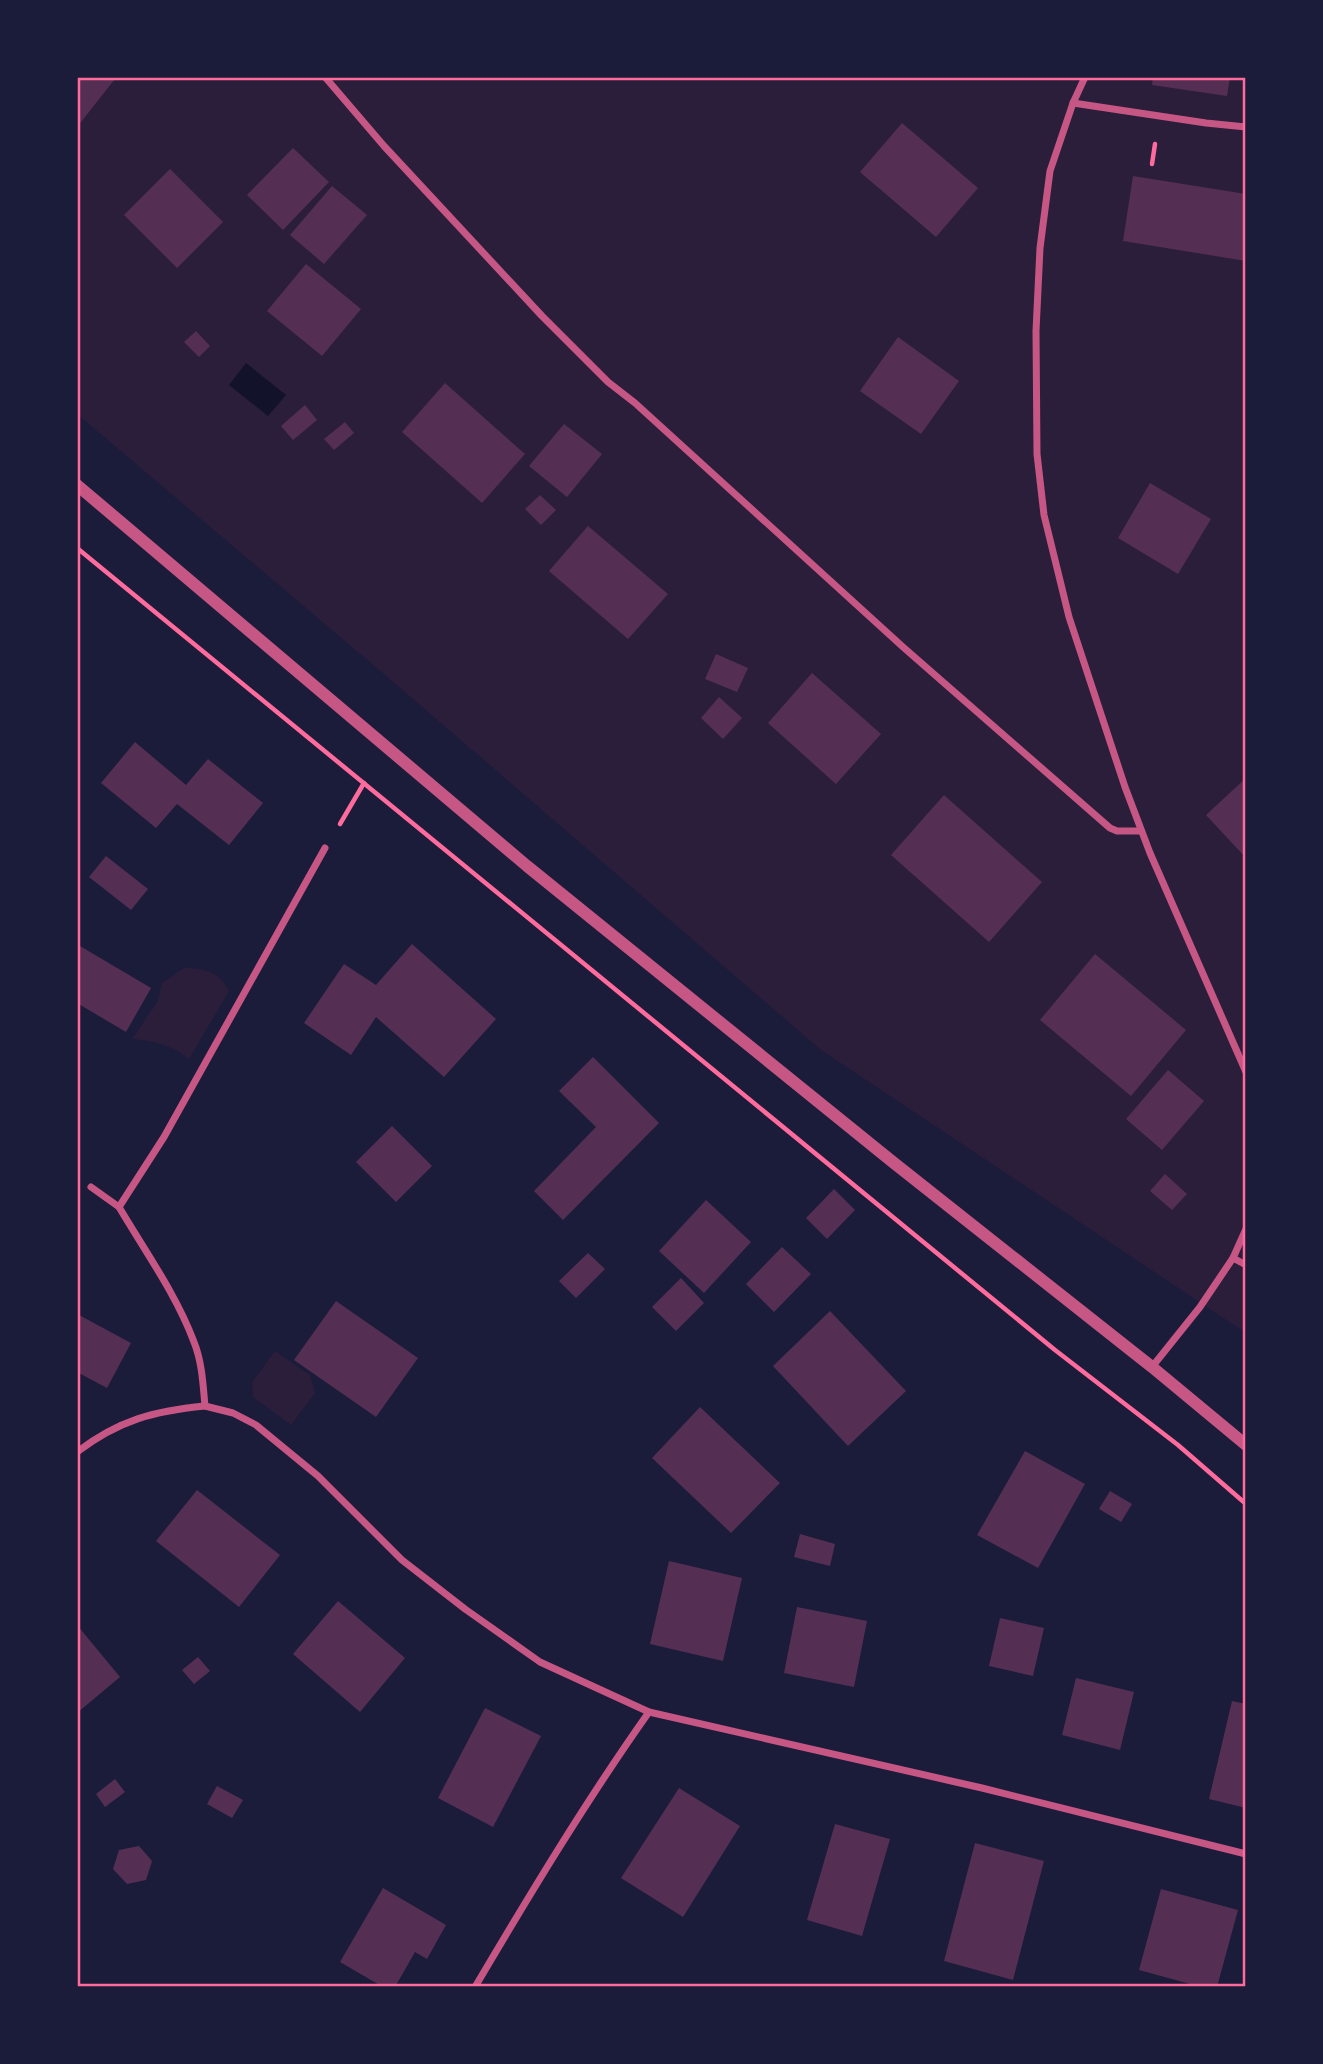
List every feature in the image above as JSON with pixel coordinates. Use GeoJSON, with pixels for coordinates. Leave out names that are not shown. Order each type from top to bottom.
{"type":"FeatureCollection","features":[{"type":"Feature","properties":{"kind":"street"},"geometry":{"type":"LineString","coordinates":[[325,77],[384,146],[542,316],[608,382],[635,403],[903,647],[1110,828],[1117,831],[1141,831]]}},
{"type":"Feature","properties":{"kind":"street"},"geometry":{"type":"LineString","coordinates":[[1085,77],[1073,103],[1050,171],[1040,248],[1036,331],[1037,454],[1044,515],[1069,617],[1141,831],[1246,1072]]}},
{"type":"Feature","properties":{"kind":"street"},"geometry":{"type":"LineString","coordinates":[[1073,103],[1246,127]]}},
{"type":"Feature","properties":{"kind":"street"},"geometry":{"type":"LineString","coordinates":[[77,485],[527,866],[1246,1445]]}},
{"type":"Feature","properties":{"kind":"street"},"geometry":{"type":"LineString","coordinates":[[119,1208],[164,1137],[325,848]]}},
{"type":"Feature","properties":{"kind":"street"},"geometry":{"type":"LineString","coordinates":[[92,1187],[119,1208],[169,1288],[194,1342],[202,1372],[205,1406]]}},
{"type":"Feature","properties":{"kind":"street"},"geometry":{"type":"LineString","coordinates":[[1152,1367],[1200,1307],[1233,1258],[1246,1229]]}},
{"type":"Feature","properties":{"kind":"street"},"geometry":{"type":"LineString","coordinates":[[1233,1258],[1246,1265]]}},
{"type":"Feature","properties":{"kind":"street"},"geometry":{"type":"LineString","coordinates":[[77,1452],[127,1422],[157,1412],[205,1406],[233,1413],[256,1425],[317,1476],[402,1560],[465,1609],[540,1662],[649,1712],[886,1765],[1246,1854]]}},
{"type":"Feature","properties":{"kind":"street"},"geometry":{"type":"LineString","coordinates":[[475,1987],[612,1765],[649,1712]]}},
{"type":"Feature","properties":{"kind":"path"},"geometry":{"type":"LineString","coordinates":[[77,548],[1055,1350],[1178,1445],[1246,1504]]}},
{"type":"Feature","properties":{"kind":"path"},"geometry":{"type":"LineString","coordinates":[[325,848],[364,783]]}},
{"type":"Feature","properties":{"kind":"shaded area"},"geometry":{"type":"Polygon","coordinates":[[[77,77],[1246,77],[1246,1333],[821,1050],[77,414],[77,77]]]}},
{"type":"Feature","properties":{"kind":"shaded area"},"geometry":{"type":"Polygon","coordinates":[[[246,363],[286,395],[268,416],[229,385],[246,363]]]}},
{"type":"Feature","properties":{"kind":"shaded area"},"geometry":{"type":"Polygon","coordinates":[[[184,968],[216,975],[229,991],[189,1059],[162,1044],[132,1039],[158,1001],[162,983],[184,968]]]}},
{"type":"Feature","properties":{"kind":"shaded area"},"geometry":{"type":"Polygon","coordinates":[[[275,1351],[310,1375],[315,1393],[291,1425],[253,1397],[252,1382],[275,1351]]]}},
{"type":"Feature","properties":{"kind":"building"},"geometry":{"type":"Polygon","coordinates":[[[77,77],[115,79],[77,127],[77,77]]]}},
{"type":"Feature","properties":{"kind":"building"},"geometry":{"type":"Polygon","coordinates":[[[1153,77],[1230,77],[1227,96],[1152,85],[1153,77]]]}},
{"type":"Feature","properties":{"kind":"building"},"geometry":{"type":"Polygon","coordinates":[[[902,123],[978,188],[936,237],[860,172],[902,123]]]}},
{"type":"Feature","properties":{"kind":"building"},"geometry":{"type":"Polygon","coordinates":[[[293,148],[329,182],[283,230],[247,195],[293,148]]]}},
{"type":"Feature","properties":{"kind":"building"},"geometry":{"type":"Polygon","coordinates":[[[170,169],[223,222],[177,268],[124,215],[170,169]]]}},
{"type":"Feature","properties":{"kind":"building"},"geometry":{"type":"Polygon","coordinates":[[[1133,176],[1246,194],[1246,261],[1123,241],[1133,176]]]}},
{"type":"Feature","properties":{"kind":"building"},"geometry":{"type":"Polygon","coordinates":[[[332,186],[367,215],[324,264],[290,235],[332,186]]]}},
{"type":"Feature","properties":{"kind":"building"},"geometry":{"type":"Polygon","coordinates":[[[306,264],[361,309],[322,356],[267,311],[306,264]]]}},
{"type":"Feature","properties":{"kind":"building"},"geometry":{"type":"Polygon","coordinates":[[[196,331],[210,346],[199,357],[184,342],[196,331]]]}},
{"type":"Feature","properties":{"kind":"building"},"geometry":{"type":"Polygon","coordinates":[[[898,337],[959,381],[921,434],[860,391],[898,337]]]}},
{"type":"Feature","properties":{"kind":"building"},"geometry":{"type":"Polygon","coordinates":[[[445,383],[525,454],[482,503],[402,432],[445,383]]]}},
{"type":"Feature","properties":{"kind":"building"},"geometry":{"type":"Polygon","coordinates":[[[305,405],[317,420],[293,440],[281,426],[305,405]]]}},
{"type":"Feature","properties":{"kind":"building"},"geometry":{"type":"Polygon","coordinates":[[[345,422],[354,433],[334,450],[324,439],[345,422]]]}},
{"type":"Feature","properties":{"kind":"building"},"geometry":{"type":"Polygon","coordinates":[[[564,424],[602,454],[567,497],[529,466],[564,424]]]}},
{"type":"Feature","properties":{"kind":"building"},"geometry":{"type":"Polygon","coordinates":[[[1150,483],[1211,519],[1178,574],[1118,538],[1150,483]]]}},
{"type":"Feature","properties":{"kind":"building"},"geometry":{"type":"Polygon","coordinates":[[[540,495],[556,510],[541,525],[525,509],[540,495]]]}},
{"type":"Feature","properties":{"kind":"building"},"geometry":{"type":"Polygon","coordinates":[[[588,526],[668,594],[628,639],[549,571],[588,526]]]}},
{"type":"Feature","properties":{"kind":"building"},"geometry":{"type":"Polygon","coordinates":[[[716,654],[748,668],[737,692],[705,679],[716,654]]]}},
{"type":"Feature","properties":{"kind":"building"},"geometry":{"type":"Polygon","coordinates":[[[812,673],[881,734],[836,784],[768,723],[812,673]]]}},
{"type":"Feature","properties":{"kind":"building"},"geometry":{"type":"Polygon","coordinates":[[[719,697],[742,718],[723,739],[701,718],[719,697]]]}},
{"type":"Feature","properties":{"kind":"building"},"geometry":{"type":"Polygon","coordinates":[[[135,742],[186,785],[208,759],[263,803],[229,845],[177,804],[156,828],[101,783],[135,742]]]}},
{"type":"Feature","properties":{"kind":"building"},"geometry":{"type":"Polygon","coordinates":[[[1246,778],[1246,858],[1206,815],[1246,778]]]}},
{"type":"Feature","properties":{"kind":"building"},"geometry":{"type":"Polygon","coordinates":[[[944,795],[1042,882],[989,942],[891,855],[944,795]]]}},
{"type":"Feature","properties":{"kind":"building"},"geometry":{"type":"Polygon","coordinates":[[[106,856],[148,889],[131,910],[89,877],[106,856]]]}},
{"type":"Feature","properties":{"kind":"building"},"geometry":{"type":"Polygon","coordinates":[[[412,944],[496,1019],[444,1077],[376,1017],[351,1055],[304,1023],[344,964],[376,985],[412,944]]]}},
{"type":"Feature","properties":{"kind":"building"},"geometry":{"type":"Polygon","coordinates":[[[80,946],[151,988],[126,1032],[77,1003],[77,951],[80,946]]]}},
{"type":"Feature","properties":{"kind":"building"},"geometry":{"type":"Polygon","coordinates":[[[1095,954],[1186,1030],[1131,1096],[1040,1020],[1095,954]]]}},
{"type":"Feature","properties":{"kind":"building"},"geometry":{"type":"Polygon","coordinates":[[[593,1057],[659,1123],[563,1220],[534,1191],[596,1127],[559,1091],[593,1057]]]}},
{"type":"Feature","properties":{"kind":"building"},"geometry":{"type":"Polygon","coordinates":[[[1168,1070],[1204,1101],[1162,1150],[1126,1119],[1168,1070]]]}},
{"type":"Feature","properties":{"kind":"building"},"geometry":{"type":"Polygon","coordinates":[[[392,1126],[432,1166],[396,1202],[356,1162],[392,1126]]]}},
{"type":"Feature","properties":{"kind":"building"},"geometry":{"type":"Polygon","coordinates":[[[1165,1174],[1187,1194],[1172,1210],[1150,1191],[1165,1174]]]}},
{"type":"Feature","properties":{"kind":"building"},"geometry":{"type":"Polygon","coordinates":[[[834,1189],[855,1210],[827,1239],[806,1218],[834,1189]]]}},
{"type":"Feature","properties":{"kind":"building"},"geometry":{"type":"Polygon","coordinates":[[[706,1200],[751,1242],[704,1293],[659,1251],[706,1200]]]}},
{"type":"Feature","properties":{"kind":"building"},"geometry":{"type":"Polygon","coordinates":[[[782,1247],[811,1274],[774,1312],[746,1284],[782,1247]]]}},
{"type":"Feature","properties":{"kind":"building"},"geometry":{"type":"Polygon","coordinates":[[[588,1253],[605,1269],[576,1298],[559,1281],[588,1253]]]}},
{"type":"Feature","properties":{"kind":"building"},"geometry":{"type":"Polygon","coordinates":[[[681,1278],[704,1303],[676,1331],[652,1307],[681,1278]]]}},
{"type":"Feature","properties":{"kind":"building"},"geometry":{"type":"Polygon","coordinates":[[[336,1301],[418,1358],[376,1417],[294,1360],[336,1301]]]}},
{"type":"Feature","properties":{"kind":"building"},"geometry":{"type":"Polygon","coordinates":[[[830,1311],[906,1391],[848,1446],[773,1366],[830,1311]]]}},
{"type":"Feature","properties":{"kind":"building"},"geometry":{"type":"Polygon","coordinates":[[[79,1315],[131,1343],[107,1388],[77,1372],[79,1315]]]}},
{"type":"Feature","properties":{"kind":"building"},"geometry":{"type":"Polygon","coordinates":[[[700,1407],[780,1483],[731,1533],[652,1458],[700,1407]]]}},
{"type":"Feature","properties":{"kind":"building"},"geometry":{"type":"Polygon","coordinates":[[[1025,1451],[1085,1484],[1038,1568],[977,1535],[1025,1451]]]}},
{"type":"Feature","properties":{"kind":"building"},"geometry":{"type":"Polygon","coordinates":[[[197,1490],[280,1555],[239,1607],[156,1541],[197,1490]]]}},
{"type":"Feature","properties":{"kind":"building"},"geometry":{"type":"Polygon","coordinates":[[[1110,1491],[1132,1504],[1121,1522],[1099,1509],[1110,1491]]]}},
{"type":"Feature","properties":{"kind":"building"},"geometry":{"type":"Polygon","coordinates":[[[800,1534],[835,1544],[830,1566],[794,1557],[800,1534]]]}},
{"type":"Feature","properties":{"kind":"building"},"geometry":{"type":"Polygon","coordinates":[[[669,1561],[742,1578],[723,1661],[650,1644],[669,1561]]]}},
{"type":"Feature","properties":{"kind":"building"},"geometry":{"type":"Polygon","coordinates":[[[338,1601],[405,1658],[360,1712],[293,1654],[338,1601]]]}},
{"type":"Feature","properties":{"kind":"building"},"geometry":{"type":"Polygon","coordinates":[[[797,1607],[867,1621],[854,1687],[784,1673],[797,1607]]]}},
{"type":"Feature","properties":{"kind":"building"},"geometry":{"type":"Polygon","coordinates":[[[1000,1618],[1044,1628],[1033,1676],[989,1666],[1000,1618]]]}},
{"type":"Feature","properties":{"kind":"building"},"geometry":{"type":"Polygon","coordinates":[[[77,1625],[120,1677],[77,1713],[77,1625]]]}},
{"type":"Feature","properties":{"kind":"building"},"geometry":{"type":"Polygon","coordinates":[[[198,1657],[210,1671],[194,1684],[182,1670],[198,1657]]]}},
{"type":"Feature","properties":{"kind":"building"},"geometry":{"type":"Polygon","coordinates":[[[1076,1678],[1134,1692],[1120,1750],[1062,1735],[1076,1678]]]}},
{"type":"Feature","properties":{"kind":"building"},"geometry":{"type":"Polygon","coordinates":[[[1232,1701],[1246,1704],[1246,1808],[1209,1799],[1232,1701]]]}},
{"type":"Feature","properties":{"kind":"building"},"geometry":{"type":"Polygon","coordinates":[[[485,1708],[541,1736],[493,1827],[438,1798],[485,1708]]]}},
{"type":"Feature","properties":{"kind":"building"},"geometry":{"type":"Polygon","coordinates":[[[115,1779],[125,1792],[105,1807],[96,1794],[115,1779]]]}},
{"type":"Feature","properties":{"kind":"building"},"geometry":{"type":"Polygon","coordinates":[[[217,1786],[243,1800],[232,1818],[207,1804],[217,1786]]]}},
{"type":"Feature","properties":{"kind":"building"},"geometry":{"type":"Polygon","coordinates":[[[679,1788],[740,1826],[683,1917],[621,1878],[679,1788]]]}},
{"type":"Feature","properties":{"kind":"building"},"geometry":{"type":"Polygon","coordinates":[[[835,1824],[890,1839],[862,1936],[807,1920],[835,1824]]]}},
{"type":"Feature","properties":{"kind":"building"},"geometry":{"type":"Polygon","coordinates":[[[975,1843],[1044,1861],[1013,1980],[944,1961],[975,1843]]]}},
{"type":"Feature","properties":{"kind":"building"},"geometry":{"type":"Polygon","coordinates":[[[139,1846],[152,1861],[146,1880],[127,1884],[113,1869],[119,1850],[139,1846]]]}},
{"type":"Feature","properties":{"kind":"building"},"geometry":{"type":"Polygon","coordinates":[[[383,1888],[446,1925],[427,1959],[415,1952],[395,1987],[383,1987],[340,1962],[383,1888]]]}},
{"type":"Feature","properties":{"kind":"building"},"geometry":{"type":"Polygon","coordinates":[[[1161,1889],[1238,1910],[1217,1987],[1201,1987],[1139,1970],[1161,1889]]]}}]}
